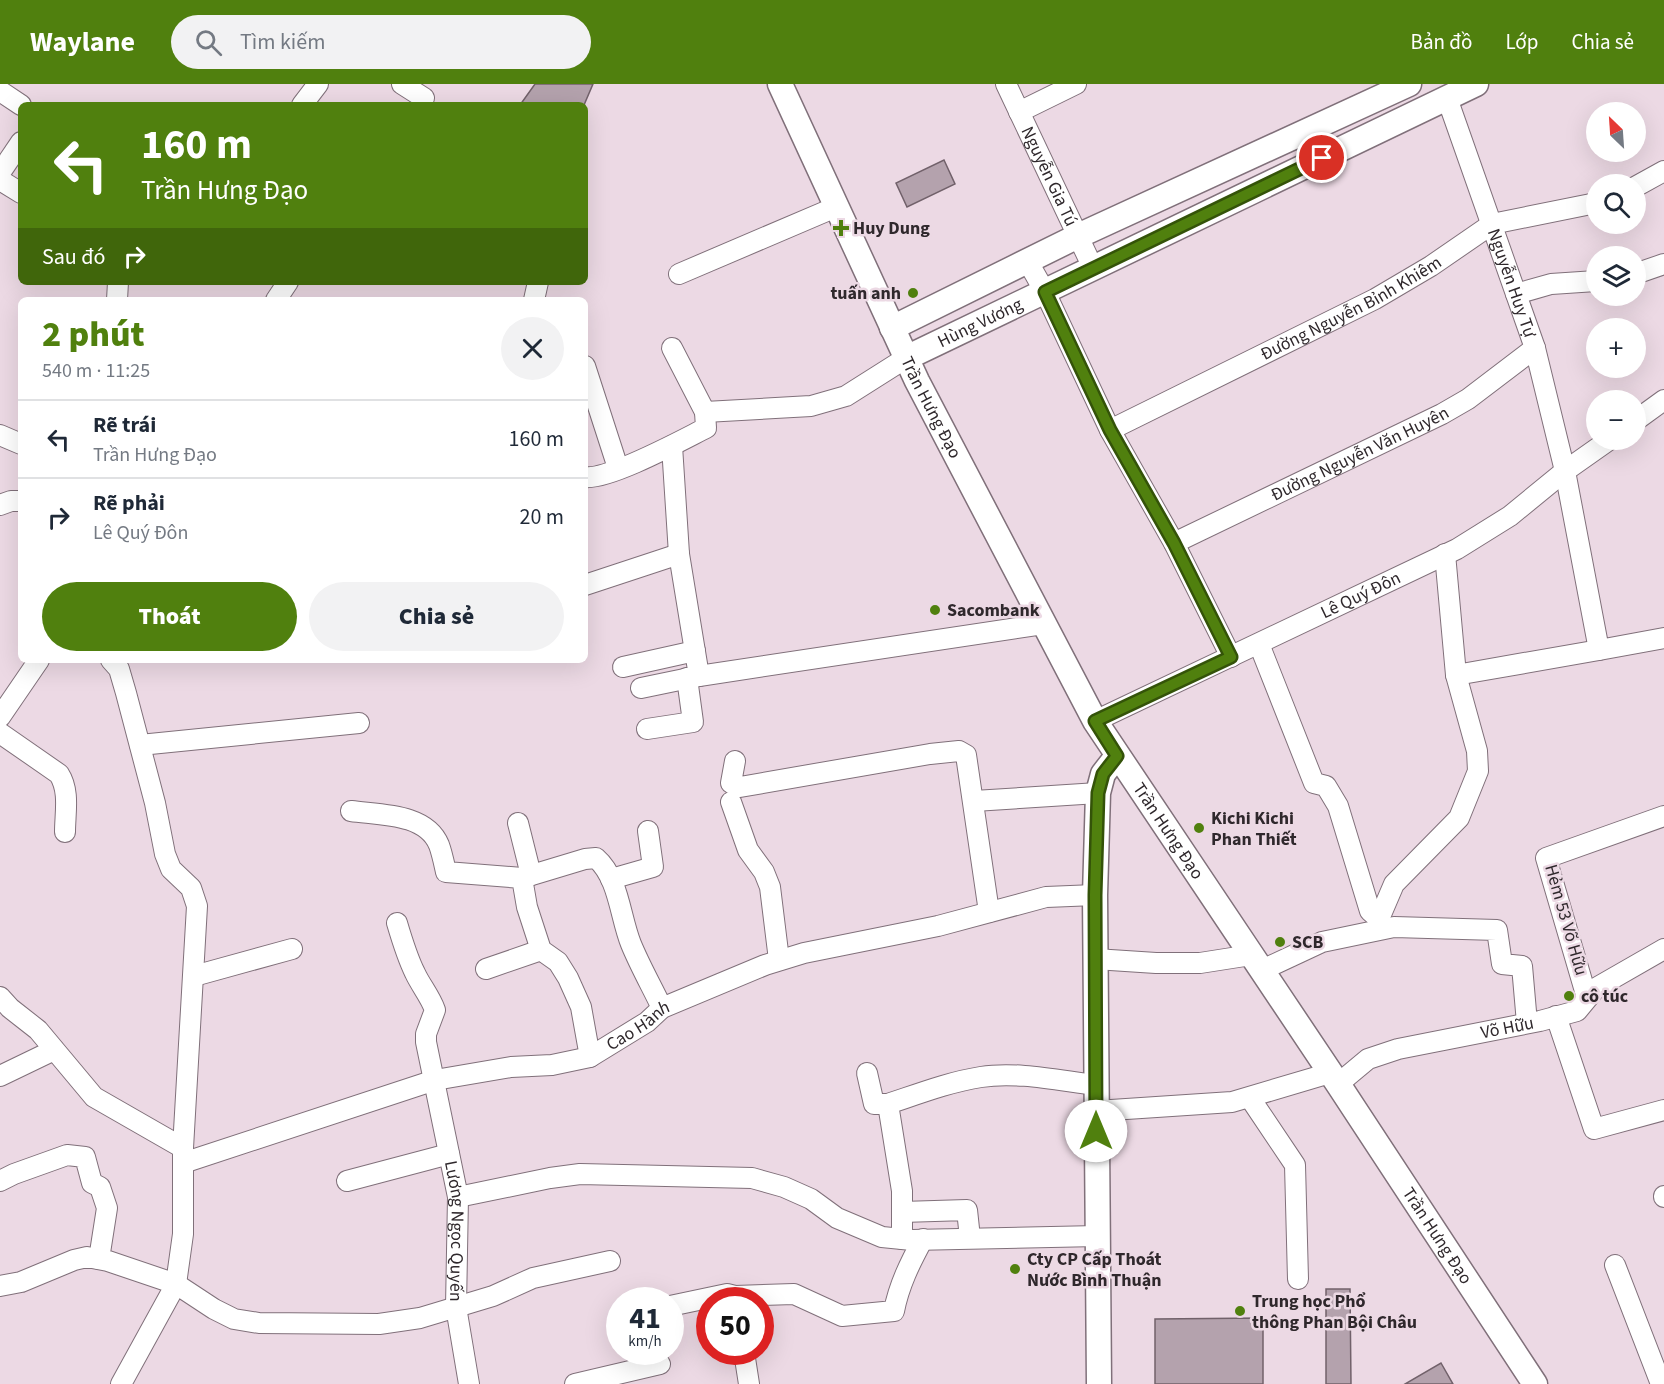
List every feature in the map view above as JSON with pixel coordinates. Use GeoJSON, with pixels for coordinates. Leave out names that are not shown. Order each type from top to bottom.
{"type":"FeatureCollection","features":[{"type":"Feature","properties":{"kind":"main road","name":"Trần Hưng Đạo"},"geometry":{"type":"LineString","coordinates":[[780,84],[906,358],[1095,721],[1535,1384]]}},
{"type":"Feature","properties":{"kind":"main road","name":"Hùng Vương"},"geometry":{"type":"LineString","coordinates":[[892,328],[1078,236],[1409,84]]}},
{"type":"Feature","properties":{"kind":"main road","name":"Hùng Vương"},"geometry":{"type":"LineString","coordinates":[[906,358],[1476,84]]}},
{"type":"Feature","properties":{"kind":"main road"},"geometry":{"type":"LineString","coordinates":[[1099,1384],[1095,895],[1098,793],[1103,774],[1117,756]]}},
{"type":"Feature","properties":{"kind":"street"},"geometry":{"type":"LineString","coordinates":[[304,102],[318,84]]}},
{"type":"Feature","properties":{"kind":"street"},"geometry":{"type":"LineString","coordinates":[[402,84],[426,96]]}},
{"type":"Feature","properties":{"kind":"street","name":"Nguyễn Gia Tú"},"geometry":{"type":"LineString","coordinates":[[1006,84],[1093,268]]}},
{"type":"Feature","properties":{"kind":"street"},"geometry":{"type":"LineString","coordinates":[[1019,112],[1076,84]]}},
{"type":"Feature","properties":{"kind":"street"},"geometry":{"type":"LineString","coordinates":[[0,91],[18,103]]}},
{"type":"Feature","properties":{"kind":"street","name":"Nguyễn Huy Tự"},"geometry":{"type":"LineString","coordinates":[[1447,98],[1535,348],[1565,471],[1599,650]]}},
{"type":"Feature","properties":{"kind":"street"},"geometry":{"type":"LineString","coordinates":[[0,173],[18,146]]}},
{"type":"Feature","properties":{"kind":"street"},"geometry":{"type":"LineString","coordinates":[[1646,181],[1664,171]]}},
{"type":"Feature","properties":{"kind":"street"},"geometry":{"type":"LineString","coordinates":[[0,180],[18,191]]}},
{"type":"Feature","properties":{"kind":"street","name":"Đường Nguyễn Bỉnh Khiêm"},"geometry":{"type":"LineString","coordinates":[[1110,430],[1375,299],[1431,266],[1492,224],[1586,205]]}},
{"type":"Feature","properties":{"kind":"street"},"geometry":{"type":"LineString","coordinates":[[679,274],[836,207]]}},
{"type":"Feature","properties":{"kind":"street"},"geometry":{"type":"LineString","coordinates":[[1028,262],[1045,292],[1110,430],[1174,543],[1231,657]]}},
{"type":"Feature","properties":{"kind":"street"},"geometry":{"type":"LineString","coordinates":[[1646,270],[1664,264]]}},
{"type":"Feature","properties":{"kind":"street"},"geometry":{"type":"LineString","coordinates":[[1516,294],[1551,284],[1586,282]]}},
{"type":"Feature","properties":{"kind":"street"},"geometry":{"type":"LineString","coordinates":[[588,477],[597,476],[672,446],[706,428],[705,412],[672,348]]}},
{"type":"Feature","properties":{"kind":"street","name":"Đường Nguyễn Văn Huyên"},"geometry":{"type":"LineString","coordinates":[[1174,543],[1442,414],[1468,399],[1535,348]]}},
{"type":"Feature","properties":{"kind":"street"},"geometry":{"type":"LineString","coordinates":[[705,412],[812,406],[846,396],[906,358]]}},
{"type":"Feature","properties":{"kind":"street"},"geometry":{"type":"LineString","coordinates":[[588,375],[618,468]]}},
{"type":"Feature","properties":{"kind":"street"},"geometry":{"type":"LineString","coordinates":[[1646,413],[1664,400]]}},
{"type":"Feature","properties":{"kind":"street"},"geometry":{"type":"LineString","coordinates":[[0,435],[18,443]]}},
{"type":"Feature","properties":{"kind":"street"},"geometry":{"type":"LineString","coordinates":[[647,729],[693,722],[695,651],[679,554],[672,446]]}},
{"type":"Feature","properties":{"kind":"street","name":"Lê Quý Đôn"},"geometry":{"type":"LineString","coordinates":[[1095,721],[1445,554],[1510,516],[1595,450]]}},
{"type":"Feature","properties":{"kind":"street"},"geometry":{"type":"LineString","coordinates":[[0,505],[18,501]]}},
{"type":"Feature","properties":{"kind":"street"},"geometry":{"type":"LineString","coordinates":[[588,584],[679,554]]}},
{"type":"Feature","properties":{"kind":"street"},"geometry":{"type":"LineString","coordinates":[[1378,925],[1394,884],[1459,819],[1478,771],[1477,751],[1456,675],[1445,554]]}},
{"type":"Feature","properties":{"kind":"street"},"geometry":{"type":"LineString","coordinates":[[641,688],[693,677],[1043,624]]}},
{"type":"Feature","properties":{"kind":"street"},"geometry":{"type":"LineString","coordinates":[[1456,675],[1664,638]]}},
{"type":"Feature","properties":{"kind":"street"},"geometry":{"type":"LineString","coordinates":[[1259,644],[1314,783],[1326,786],[1338,806],[1371,911],[1378,925]]}},
{"type":"Feature","properties":{"kind":"street"},"geometry":{"type":"LineString","coordinates":[[623,667],[695,651]]}},
{"type":"Feature","properties":{"kind":"street"},"geometry":{"type":"LineString","coordinates":[[0,717],[37,663]]}},
{"type":"Feature","properties":{"kind":"street"},"geometry":{"type":"LineString","coordinates":[[114,663],[119,669],[140,745],[165,854],[171,869],[191,888],[197,906],[183,1155],[183,1234],[176,1284],[120,1384]]}},
{"type":"Feature","properties":{"kind":"street"},"geometry":{"type":"LineString","coordinates":[[140,745],[359,723]]}},
{"type":"Feature","properties":{"kind":"street"},"geometry":{"type":"LineString","coordinates":[[0,733],[59,774],[66,791],[64,832]]}},
{"type":"Feature","properties":{"kind":"street"},"geometry":{"type":"LineString","coordinates":[[735,761],[731,783],[740,787],[930,754],[959,751],[966,755],[989,912]]}},
{"type":"Feature","properties":{"kind":"street"},"geometry":{"type":"LineString","coordinates":[[974,801],[1098,793]]}},
{"type":"Feature","properties":{"kind":"street"},"geometry":{"type":"LineString","coordinates":[[731,802],[748,850],[764,872],[770,887],[779,960]]}},
{"type":"Feature","properties":{"kind":"street"},"geometry":{"type":"LineString","coordinates":[[351,811],[408,819],[427,828],[438,843],[446,872],[526,877],[585,859],[596,858],[602,863],[611,879],[631,944],[662,1008]]}},
{"type":"Feature","properties":{"kind":"street","name":"Hẻm 53 Võ Hữu"},"geometry":{"type":"LineString","coordinates":[[1587,998],[1546,858],[1664,816]]}},
{"type":"Feature","properties":{"kind":"street"},"geometry":{"type":"LineString","coordinates":[[518,823],[533,929],[541,950],[558,962],[581,1007],[590,1057]]}},
{"type":"Feature","properties":{"kind":"street"},"geometry":{"type":"LineString","coordinates":[[611,879],[653,867],[648,831]]}},
{"type":"Feature","properties":{"kind":"street","name":"Cao Hành"},"geometry":{"type":"LineString","coordinates":[[183,1155],[435,1080],[511,1067],[552,1065],[590,1057],[647,1022],[662,1008],[779,960],[938,927],[1046,897],[1095,895]]}},
{"type":"Feature","properties":{"kind":"street","name":"Lương Ngọc Quyến"},"geometry":{"type":"LineString","coordinates":[[397,923],[409,961],[419,982],[431,997],[435,1010],[434,1018],[426,1034],[459,1197],[456,1307],[469,1384]]}},
{"type":"Feature","properties":{"kind":"street"},"geometry":{"type":"LineString","coordinates":[[1095,959],[1156,963],[1256,963],[1378,925],[1497,930],[1502,964],[1522,966],[1527,1023]]}},
{"type":"Feature","properties":{"kind":"street"},"geometry":{"type":"LineString","coordinates":[[194,976],[292,949]]}},
{"type":"Feature","properties":{"kind":"street","name":"Võ Hữu"},"geometry":{"type":"LineString","coordinates":[[1334,1078],[1368,1059],[1398,1049],[1577,1011],[1596,988],[1664,949]]}},
{"type":"Feature","properties":{"kind":"street"},"geometry":{"type":"LineString","coordinates":[[486,969],[541,950]]}},
{"type":"Feature","properties":{"kind":"street"},"geometry":{"type":"LineString","coordinates":[[0,997],[22,1019],[38,1030],[94,1097],[183,1155]]}},
{"type":"Feature","properties":{"kind":"street"},"geometry":{"type":"LineString","coordinates":[[1556,1016],[1594,1129],[1664,1110]]}},
{"type":"Feature","properties":{"kind":"street"},"geometry":{"type":"LineString","coordinates":[[0,1076],[54,1050]]}},
{"type":"Feature","properties":{"kind":"street"},"geometry":{"type":"LineString","coordinates":[[867,1073],[874,1104],[888,1104],[945,1085],[983,1076],[1026,1077],[1096,1085]]}},
{"type":"Feature","properties":{"kind":"street"},"geometry":{"type":"LineString","coordinates":[[1096,1111],[1233,1102],[1334,1078]]}},
{"type":"Feature","properties":{"kind":"street"},"geometry":{"type":"LineString","coordinates":[[1250,1098],[1295,1165],[1298,1279]]}},
{"type":"Feature","properties":{"kind":"street"},"geometry":{"type":"LineString","coordinates":[[888,1104],[902,1191],[902,1239]]}},
{"type":"Feature","properties":{"kind":"street"},"geometry":{"type":"LineString","coordinates":[[347,1181],[450,1154]]}},
{"type":"Feature","properties":{"kind":"street"},"geometry":{"type":"LineString","coordinates":[[0,1181],[67,1155],[85,1157],[92,1183],[100,1187],[107,1208],[99,1259]]}},
{"type":"Feature","properties":{"kind":"street"},"geometry":{"type":"LineString","coordinates":[[459,1197],[580,1174],[752,1178],[784,1187],[811,1199],[837,1218],[882,1237],[923,1239],[1098,1236]]}},
{"type":"Feature","properties":{"kind":"street"},"geometry":{"type":"LineString","coordinates":[[902,1212],[967,1210],[970,1238]]}},
{"type":"Feature","properties":{"kind":"street"},"geometry":{"type":"LineString","coordinates":[[774,1295],[794,1294],[842,1316],[894,1311],[906,1270],[923,1239]]}},
{"type":"Feature","properties":{"kind":"street"},"geometry":{"type":"LineString","coordinates":[[0,1286],[21,1282],[87,1257],[176,1284],[234,1319],[259,1323],[379,1324],[420,1318],[493,1296],[533,1278],[610,1262]]}},
{"type":"Feature","properties":{"kind":"street"},"geometry":{"type":"LineString","coordinates":[[1615,1265],[1661,1384]]}},
{"type":"Feature","properties":{"kind":"street"},"geometry":{"type":"LineString","coordinates":[[575,1384],[656,1365]]}},
{"type":"Feature","properties":{"kind":"street"},"geometry":{"type":"LineString","coordinates":[[746,1365],[749,1384]]}},
{"type":"Feature","properties":{"kind":"building"},"geometry":{"type":"Polygon","coordinates":[[[535,84],[593,84],[585,102],[522,102],[535,84]]]}},
{"type":"Feature","properties":{"kind":"building"},"geometry":{"type":"Polygon","coordinates":[[[944,160],[955,184],[907,207],[896,183],[944,160]]]}},
{"type":"Feature","properties":{"kind":"building"},"geometry":{"type":"Polygon","coordinates":[[[1326,1289],[1350,1289],[1351,1384],[1326,1384],[1326,1289]]]}},
{"type":"Feature","properties":{"kind":"building"},"geometry":{"type":"Polygon","coordinates":[[[1263,1318],[1263,1384],[1155,1384],[1155,1319],[1263,1318]]]}},
{"type":"Feature","properties":{"kind":"building"},"geometry":{"type":"Polygon","coordinates":[[[1441,1363],[1453,1384],[1405,1384],[1441,1363]]]}},
{"type":"Feature","properties":{"kind":"place","name":"Huy Dung"},"geometry":{"type":"Point","coordinates":[841,228]}},
{"type":"Feature","properties":{"kind":"place","name":"tuấn anh"},"geometry":{"type":"Point","coordinates":[913,293]}},
{"type":"Feature","properties":{"kind":"place","name":"Sacombank"},"geometry":{"type":"Point","coordinates":[935,610]}},
{"type":"Feature","properties":{"kind":"place","name":"Kichi Kichi Phan Thiết"},"geometry":{"type":"Point","coordinates":[1199,828]}},
{"type":"Feature","properties":{"kind":"place","name":"SCB"},"geometry":{"type":"Point","coordinates":[1280,942]}},
{"type":"Feature","properties":{"kind":"place","name":"cô túc"},"geometry":{"type":"Point","coordinates":[1569,996]}},
{"type":"Feature","properties":{"kind":"place","name":"Cty CP Cấp Thoát Nước Bình Thuận"},"geometry":{"type":"Point","coordinates":[1015,1269]}},
{"type":"Feature","properties":{"kind":"place","name":"Trung học Phổ thông Phan Bội Châu"},"geometry":{"type":"Point","coordinates":[1240,1311]}},
{"type":"Feature","properties":{"kind":"route"},"geometry":{"type":"LineString","coordinates":[[1096,1131],[1095,895],[1098,793],[1103,774],[1117,756],[1095,721],[1231,657],[1174,543],[1110,430],[1045,292],[1322,158]]}}]}
